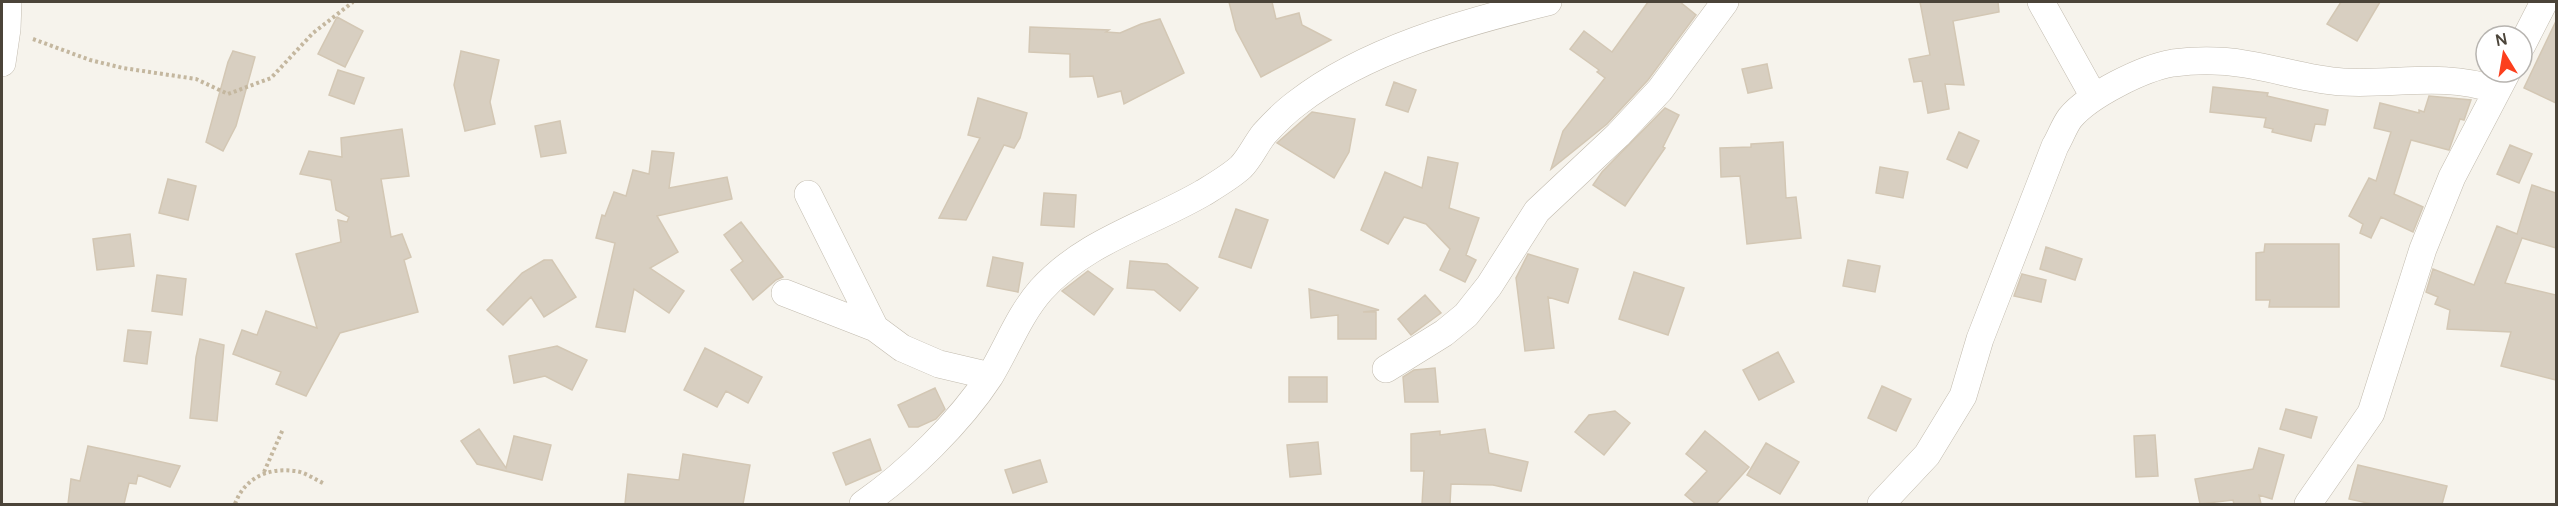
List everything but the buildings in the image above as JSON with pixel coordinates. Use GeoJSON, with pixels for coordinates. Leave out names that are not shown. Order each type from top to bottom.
{"type":"FeatureCollection","features":[{"type":"Feature","properties":{"kind":"street"},"geometry":{"type":"LineString","coordinates":[[2,63],[8,2]]}},
{"type":"Feature","properties":{"kind":"street"},"geometry":{"type":"LineString","coordinates":[[863,504],[935,443],[965,410],[990,376],[1039,292],[1060,271],[1089,250],[1201,194],[1222,181],[1241,166],[1265,134],[1295,104],[1329,79],[1439,33],[1490,16],[1548,2]]}},
{"type":"Feature","properties":{"kind":"street"},"geometry":{"type":"LineString","coordinates":[[1386,369],[1444,333],[1466,315],[1490,286],[1537,210],[1618,135],[1660,90],[1725,2]]}},
{"type":"Feature","properties":{"kind":"street"},"geometry":{"type":"LineString","coordinates":[[2041,2],[2094,97]]}},
{"type":"Feature","properties":{"kind":"street"},"geometry":{"type":"LineString","coordinates":[[2533,24],[2544,2]]}},
{"type":"Feature","properties":{"kind":"street"},"geometry":{"type":"LineString","coordinates":[[1881,504],[1927,455],[1963,396],[1980,339],[2055,146],[2070,119],[2094,97],[2131,78],[2170,63],[2211,60],[2246,64],[2330,81],[2448,79],[2474,83]]}},
{"type":"Feature","properties":{"kind":"street"},"geometry":{"type":"LineString","coordinates":[[2308,504],[2371,413],[2423,249],[2452,177],[2499,84]]}},
{"type":"Feature","properties":{"kind":"street"},"geometry":{"type":"LineString","coordinates":[[808,194],[875,328]]}},
{"type":"Feature","properties":{"kind":"street"},"geometry":{"type":"LineString","coordinates":[[785,293],[875,328],[902,348],[939,364],[990,376]]}},
{"type":"Feature","properties":{"kind":"path"},"geometry":{"type":"LineString","coordinates":[[7,29],[90,60],[123,68],[196,79],[228,94],[271,78],[313,33],[353,2]]}},
{"type":"Feature","properties":{"kind":"path"},"geometry":{"type":"LineString","coordinates":[[235,504],[241,489],[264,472],[283,429]]}},
{"type":"Feature","properties":{"kind":"path"},"geometry":{"type":"LineString","coordinates":[[264,472],[296,471],[325,484]]}}]}
